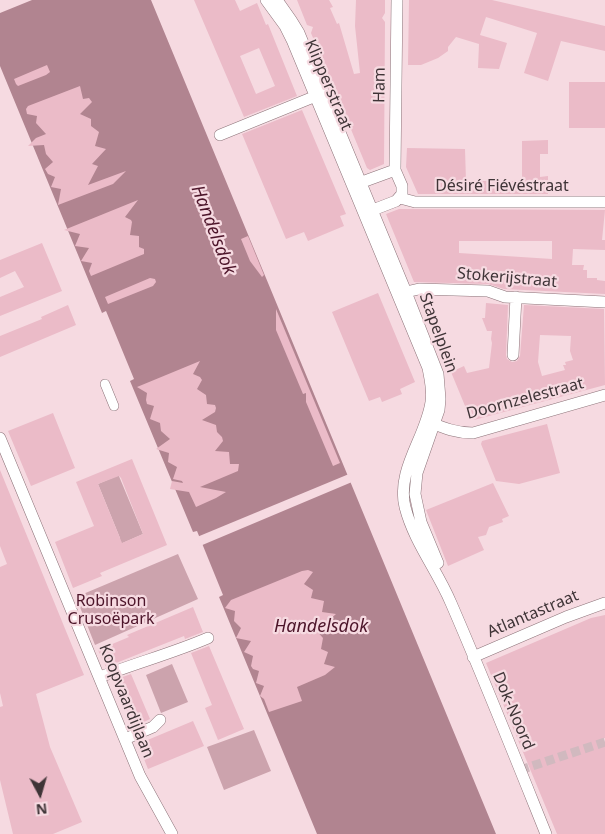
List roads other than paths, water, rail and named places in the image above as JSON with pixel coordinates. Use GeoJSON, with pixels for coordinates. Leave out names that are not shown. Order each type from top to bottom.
{"type":"FeatureCollection","features":[{"type":"Feature","properties":{"kind":"street","name":"Klipperstraat"},"geometry":{"type":"LineString","coordinates":[[266,0],[285,26],[357,184]]}},
{"type":"Feature","properties":{"kind":"street","name":"Klipperstraat"},"geometry":{"type":"LineString","coordinates":[[277,0],[299,33],[357,184]]}},
{"type":"Feature","properties":{"kind":"street","name":"Ham"},"geometry":{"type":"LineString","coordinates":[[397,0],[395,170],[402,190],[400,198]]}},
{"type":"Feature","properties":{"kind":"street"},"geometry":{"type":"LineString","coordinates":[[220,135],[316,96]]}},
{"type":"Feature","properties":{"kind":"street"},"geometry":{"type":"LineString","coordinates":[[357,184],[395,170]]}},
{"type":"Feature","properties":{"kind":"street","name":"Stapelplein"},"geometry":{"type":"LineString","coordinates":[[357,184],[428,368],[432,400],[430,422],[410,499]]}},
{"type":"Feature","properties":{"kind":"street"},"geometry":{"type":"LineString","coordinates":[[368,212],[400,198]]}},
{"type":"Feature","properties":{"kind":"street","name":"Désiré Fiévéstraat"},"geometry":{"type":"LineString","coordinates":[[400,198],[416,202],[605,202]]}},
{"type":"Feature","properties":{"kind":"street","name":"Stapelplein"},"geometry":{"type":"LineString","coordinates":[[383,248],[406,292],[438,374],[440,399],[430,422]]}},
{"type":"Feature","properties":{"kind":"street","name":"Stokerijstraat"},"geometry":{"type":"LineString","coordinates":[[406,292],[419,289],[488,291],[505,296],[605,302]]}},
{"type":"Feature","properties":{"kind":"street"},"geometry":{"type":"LineString","coordinates":[[513,355],[516,297]]}},
{"type":"Feature","properties":{"kind":"street"},"geometry":{"type":"LineString","coordinates":[[105,384],[114,406]]}},
{"type":"Feature","properties":{"kind":"street","name":"Doornzelestraat"},"geometry":{"type":"LineString","coordinates":[[430,422],[461,433],[473,433],[605,395]]}},
{"type":"Feature","properties":{"kind":"street","name":"Koopvaardijlaan"},"geometry":{"type":"LineString","coordinates":[[0,438],[140,776],[172,834]]}},
{"type":"Feature","properties":{"kind":"street","name":"Dok-Noord"},"geometry":{"type":"LineString","coordinates":[[410,499],[442,572],[450,600],[546,834]]}},
{"type":"Feature","properties":{"kind":"street","name":"Atlantastraat"},"geometry":{"type":"LineString","coordinates":[[473,657],[577,612],[605,603]]}},
{"type":"Feature","properties":{"kind":"street"},"geometry":{"type":"LineString","coordinates":[[100,677],[208,638]]}},
{"type":"Feature","properties":{"kind":"street"},"geometry":{"type":"LineString","coordinates":[[125,739],[153,727],[160,720]]}},
{"type":"Feature","properties":{"kind":"water","name":"Handelsdok"},"geometry":{"type":"Polygon","coordinates":[[[32,0],[151,0],[496,834],[317,834],[219,597],[223,595],[197,531],[193,532],[130,381],[134,379],[106,311],[102,313],[0,66],[0,13],[32,0]]]}},
{"type":"Feature","properties":{"kind":"tunnel"},"geometry":{"type":"LineString","coordinates":[[520,770],[605,742]]}},
{"type":"Feature","properties":{"kind":"park label","name":"Robinson Crusoëpark"},"geometry":{"type":"Point","coordinates":[111,610]}}]}
